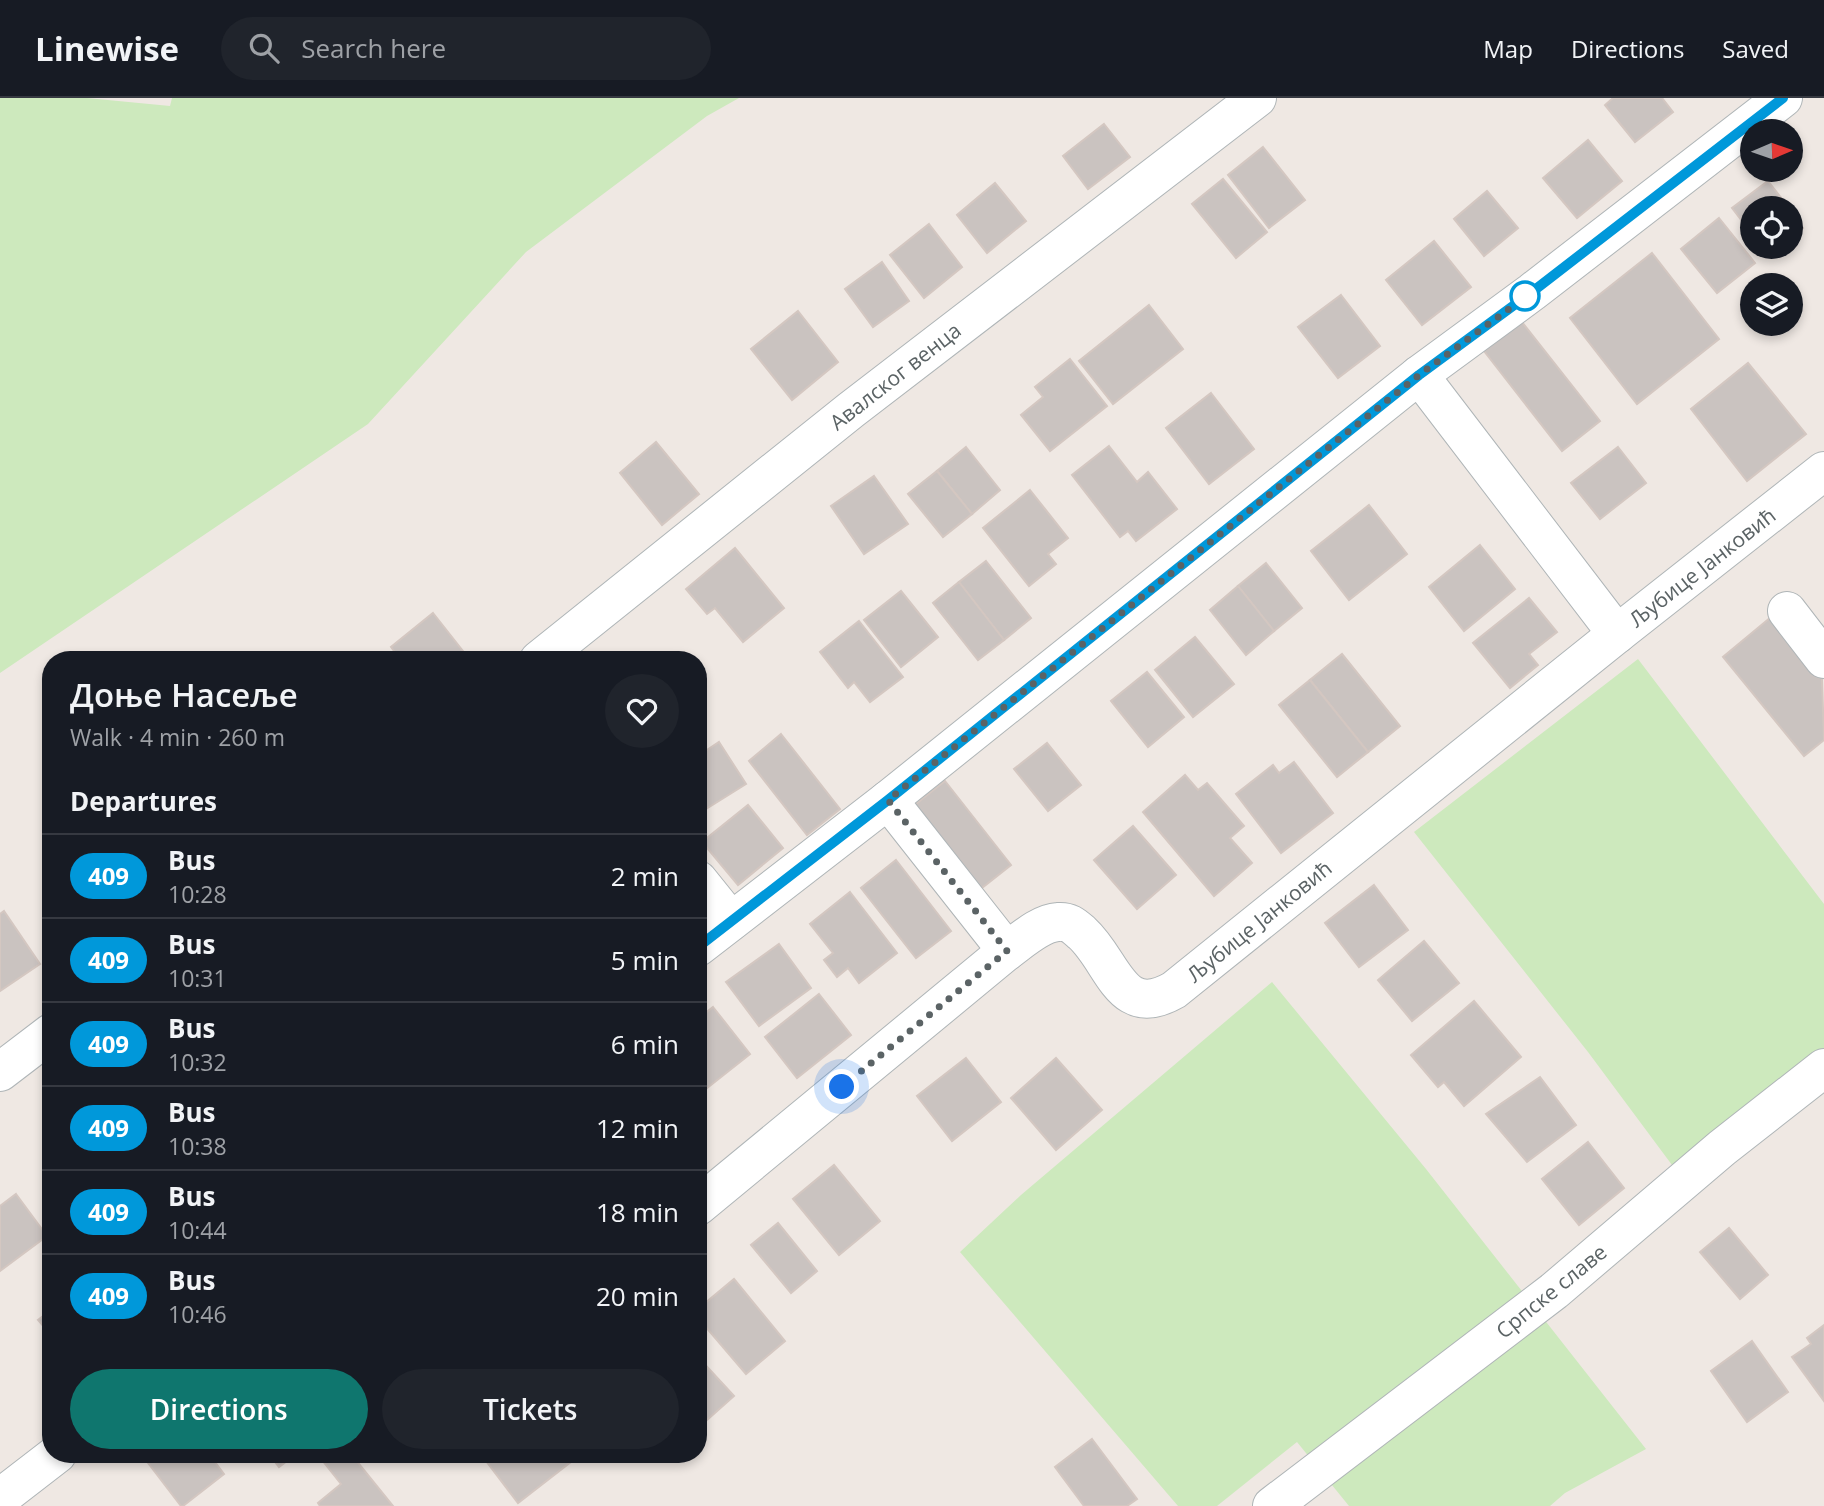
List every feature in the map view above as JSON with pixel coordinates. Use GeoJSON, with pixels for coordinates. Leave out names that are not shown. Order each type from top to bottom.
{"type":"FeatureCollection","features":[{"type":"Feature","properties":{"kind":"street","name":"Авалског венца"},"geometry":{"type":"LineString","coordinates":[[550,651],[851,410],[1257,98]]}},
{"type":"Feature","properties":{"kind":"street"},"geometry":{"type":"LineString","coordinates":[[707,940],[888,800],[1419,375],[1532,292],[1783,98]]}},
{"type":"Feature","properties":{"kind":"street"},"geometry":{"type":"LineString","coordinates":[[1419,375],[1617,634]]}},
{"type":"Feature","properties":{"kind":"street","name":"Љубице Јанковић"},"geometry":{"type":"LineString","coordinates":[[707,1199],[1007,951],[1044,926],[1057,922],[1070,923],[1087,939],[1128,995],[1150,1000],[1164,996],[1824,471]]}},
{"type":"Feature","properties":{"kind":"street"},"geometry":{"type":"LineString","coordinates":[[1787,611],[1824,659]]}},
{"type":"Feature","properties":{"kind":"street"},"geometry":{"type":"LineString","coordinates":[[888,800],[1007,951]]}},
{"type":"Feature","properties":{"kind":"street"},"geometry":{"type":"LineString","coordinates":[[707,891],[731,921]]}},
{"type":"Feature","properties":{"kind":"street"},"geometry":{"type":"LineString","coordinates":[[0,1072],[42,1040]]}},
{"type":"Feature","properties":{"kind":"street","name":"Српске славе"},"geometry":{"type":"LineString","coordinates":[[1272,1506],[1554,1291],[1722,1148],[1824,1068]]}},
{"type":"Feature","properties":{"kind":"street"},"geometry":{"type":"LineString","coordinates":[[0,1499],[46,1463]]}},
{"type":"Feature","properties":{"kind":"green space"},"geometry":{"type":"Polygon","coordinates":[[[0,98],[87,98],[170,106],[172,98],[739,98],[707,116],[526,252],[368,424],[0,673],[0,98]]]}},
{"type":"Feature","properties":{"kind":"green space"},"geometry":{"type":"Polygon","coordinates":[[[1638,659],[1824,904],[1824,1051],[1672,1165],[1588,1052],[1414,832],[1638,659]]]}},
{"type":"Feature","properties":{"kind":"green space"},"geometry":{"type":"Polygon","coordinates":[[[1272,982],[1426,1169],[1646,1449],[1565,1493],[1550,1506],[1349,1506],[1297,1442],[1217,1506],[1178,1506],[960,1252],[1021,1195],[1272,982]]]}},
{"type":"Feature","properties":{"kind":"building"},"geometry":{"type":"Polygon","coordinates":[[[1613,98],[1662,98],[1673,112],[1635,142],[1605,105],[1613,98]]]}},
{"type":"Feature","properties":{"kind":"building"},"geometry":{"type":"Polygon","coordinates":[[[1104,124],[1130,157],[1088,189],[1063,156],[1104,124]]]}},
{"type":"Feature","properties":{"kind":"building"},"geometry":{"type":"Polygon","coordinates":[[[1588,140],[1622,181],[1577,218],[1543,178],[1588,140]]]}},
{"type":"Feature","properties":{"kind":"building"},"geometry":{"type":"Polygon","coordinates":[[[1263,147],[1305,200],[1269,228],[1228,175],[1263,147]]]}},
{"type":"Feature","properties":{"kind":"building"},"geometry":{"type":"Polygon","coordinates":[[[1223,179],[1267,232],[1236,258],[1192,204],[1223,179]]]}},
{"type":"Feature","properties":{"kind":"building"},"geometry":{"type":"Polygon","coordinates":[[[1769,182],[1780,196],[1748,196],[1769,182]]]}},
{"type":"Feature","properties":{"kind":"building"},"geometry":{"type":"Polygon","coordinates":[[[995,183],[1026,221],[987,253],[957,215],[995,183]]]}},
{"type":"Feature","properties":{"kind":"building"},"geometry":{"type":"Polygon","coordinates":[[[1487,191],[1518,228],[1484,256],[1454,219],[1487,191]]]}},
{"type":"Feature","properties":{"kind":"building"},"geometry":{"type":"Polygon","coordinates":[[[1740,202],[1740,218],[1732,208],[1740,202]]]}},
{"type":"Feature","properties":{"kind":"building"},"geometry":{"type":"Polygon","coordinates":[[[1719,218],[1740,244],[1740,259],[1752,259],[1755,263],[1717,293],[1681,249],[1719,218]]]}},
{"type":"Feature","properties":{"kind":"building"},"geometry":{"type":"Polygon","coordinates":[[[929,224],[962,267],[924,298],[890,255],[929,224]]]}},
{"type":"Feature","properties":{"kind":"building"},"geometry":{"type":"Polygon","coordinates":[[[1434,241],[1471,287],[1422,325],[1386,280],[1434,241]]]}},
{"type":"Feature","properties":{"kind":"building"},"geometry":{"type":"Polygon","coordinates":[[[1652,253],[1719,339],[1637,404],[1570,318],[1652,253]]]}},
{"type":"Feature","properties":{"kind":"building"},"geometry":{"type":"Polygon","coordinates":[[[882,262],[909,301],[873,327],[845,289],[882,262]]]}},
{"type":"Feature","properties":{"kind":"building"},"geometry":{"type":"Polygon","coordinates":[[[1341,295],[1380,346],[1338,378],[1298,327],[1341,295]]]}},
{"type":"Feature","properties":{"kind":"building"},"geometry":{"type":"Polygon","coordinates":[[[1149,305],[1183,349],[1113,404],[1079,361],[1149,305]]]}},
{"type":"Feature","properties":{"kind":"building"},"geometry":{"type":"Polygon","coordinates":[[[798,311],[838,362],[792,400],[751,349],[798,311]]]}},
{"type":"Feature","properties":{"kind":"building"},"geometry":{"type":"Polygon","coordinates":[[[1522,322],[1600,421],[1562,451],[1484,351],[1522,322]]]}},
{"type":"Feature","properties":{"kind":"building"},"geometry":{"type":"Polygon","coordinates":[[[1070,359],[1107,406],[1050,451],[1021,415],[1043,397],[1035,387],[1070,359]]]}},
{"type":"Feature","properties":{"kind":"building"},"geometry":{"type":"Polygon","coordinates":[[[1748,363],[1806,434],[1747,481],[1691,409],[1748,363]]]}},
{"type":"Feature","properties":{"kind":"building"},"geometry":{"type":"Polygon","coordinates":[[[1211,393],[1254,449],[1209,484],[1166,428],[1211,393]]]}},
{"type":"Feature","properties":{"kind":"building"},"geometry":{"type":"Polygon","coordinates":[[[656,442],[699,494],[662,525],[620,473],[656,442]]]}},
{"type":"Feature","properties":{"kind":"building"},"geometry":{"type":"Polygon","coordinates":[[[1109,446],[1137,482],[1148,472],[1177,509],[1136,541],[1128,531],[1120,537],[1072,475],[1109,446]]]}},
{"type":"Feature","properties":{"kind":"building"},"geometry":{"type":"Polygon","coordinates":[[[966,447],[1000,490],[972,514],[937,471],[966,447]]]}},
{"type":"Feature","properties":{"kind":"building"},"geometry":{"type":"Polygon","coordinates":[[[1618,447],[1646,483],[1600,519],[1571,483],[1618,447]]]}},
{"type":"Feature","properties":{"kind":"building"},"geometry":{"type":"Polygon","coordinates":[[[937,471],[972,514],[943,537],[908,494],[937,471]]]}},
{"type":"Feature","properties":{"kind":"building"},"geometry":{"type":"Polygon","coordinates":[[[874,476],[908,524],[864,554],[831,506],[874,476]]]}},
{"type":"Feature","properties":{"kind":"building"},"geometry":{"type":"Polygon","coordinates":[[[1030,490],[1068,538],[1048,554],[1056,564],[1029,586],[983,528],[1030,490]]]}},
{"type":"Feature","properties":{"kind":"building"},"geometry":{"type":"Polygon","coordinates":[[[1369,505],[1407,554],[1349,600],[1311,551],[1369,505]]]}},
{"type":"Feature","properties":{"kind":"building"},"geometry":{"type":"Polygon","coordinates":[[[1480,545],[1515,589],[1464,631],[1429,587],[1480,545]]]}},
{"type":"Feature","properties":{"kind":"building"},"geometry":{"type":"Polygon","coordinates":[[[735,548],[784,608],[743,642],[715,608],[707,614],[686,589],[735,548]]]}},
{"type":"Feature","properties":{"kind":"building"},"geometry":{"type":"Polygon","coordinates":[[[986,561],[1031,618],[1004,640],[959,582],[986,561]]]}},
{"type":"Feature","properties":{"kind":"building"},"geometry":{"type":"Polygon","coordinates":[[[1266,563],[1302,608],[1274,631],[1238,586],[1266,563]]]}},
{"type":"Feature","properties":{"kind":"building"},"geometry":{"type":"Polygon","coordinates":[[[959,582],[1004,640],[978,660],[933,603],[959,582]]]}},
{"type":"Feature","properties":{"kind":"building"},"geometry":{"type":"Polygon","coordinates":[[[1238,586],[1274,631],[1246,655],[1210,610],[1238,586]]]}},
{"type":"Feature","properties":{"kind":"building"},"geometry":{"type":"Polygon","coordinates":[[[901,591],[938,637],[901,667],[864,620],[901,591]]]}},
{"type":"Feature","properties":{"kind":"building"},"geometry":{"type":"Polygon","coordinates":[[[1529,598],[1557,632],[1529,654],[1538,665],[1510,688],[1473,643],[1529,598]]]}},
{"type":"Feature","properties":{"kind":"building"},"geometry":{"type":"Polygon","coordinates":[[[433,613],[463,651],[394,651],[391,647],[433,613]]]}},
{"type":"Feature","properties":{"kind":"building"},"geometry":{"type":"Polygon","coordinates":[[[1771,617],[1824,667],[1824,740],[1804,756],[1723,657],[1771,617]]]}},
{"type":"Feature","properties":{"kind":"building"},"geometry":{"type":"Polygon","coordinates":[[[859,621],[903,677],[870,702],[854,682],[848,688],[820,652],[859,621]]]}},
{"type":"Feature","properties":{"kind":"building"},"geometry":{"type":"Polygon","coordinates":[[[1195,637],[1234,684],[1193,717],[1155,670],[1195,637]]]}},
{"type":"Feature","properties":{"kind":"building"},"geometry":{"type":"Polygon","coordinates":[[[1342,654],[1400,726],[1368,752],[1310,680],[1342,654]]]}},
{"type":"Feature","properties":{"kind":"building"},"geometry":{"type":"Polygon","coordinates":[[[1147,672],[1184,717],[1148,747],[1111,701],[1147,672]]]}},
{"type":"Feature","properties":{"kind":"building"},"geometry":{"type":"Polygon","coordinates":[[[1310,680],[1368,752],[1337,777],[1279,705],[1310,680]]]}},
{"type":"Feature","properties":{"kind":"building"},"geometry":{"type":"Polygon","coordinates":[[[781,734],[840,809],[807,835],[749,761],[781,734]]]}},
{"type":"Feature","properties":{"kind":"building"},"geometry":{"type":"Polygon","coordinates":[[[719,742],[746,784],[707,808],[707,750],[719,742]]]}},
{"type":"Feature","properties":{"kind":"building"},"geometry":{"type":"Polygon","coordinates":[[[1047,743],[1081,785],[1048,811],[1014,769],[1047,743]]]}},
{"type":"Feature","properties":{"kind":"building"},"geometry":{"type":"Polygon","coordinates":[[[1294,762],[1333,813],[1281,853],[1236,794],[1273,765],[1279,773],[1294,762]]]}},
{"type":"Feature","properties":{"kind":"building"},"geometry":{"type":"Polygon","coordinates":[[[1185,775],[1198,790],[1207,783],[1244,826],[1230,838],[1252,863],[1214,896],[1143,812],[1185,775]]]}},
{"type":"Feature","properties":{"kind":"building"},"geometry":{"type":"Polygon","coordinates":[[[945,781],[1011,865],[978,891],[912,807],[945,781]]]}},
{"type":"Feature","properties":{"kind":"building"},"geometry":{"type":"Polygon","coordinates":[[[748,805],[783,848],[738,885],[707,848],[707,838],[748,805]]]}},
{"type":"Feature","properties":{"kind":"building"},"geometry":{"type":"Polygon","coordinates":[[[1133,826],[1176,875],[1137,909],[1094,860],[1133,826]]]}},
{"type":"Feature","properties":{"kind":"building"},"geometry":{"type":"Polygon","coordinates":[[[896,860],[951,931],[916,958],[861,888],[896,860]]]}},
{"type":"Feature","properties":{"kind":"building"},"geometry":{"type":"Polygon","coordinates":[[[1374,885],[1408,930],[1359,967],[1325,923],[1374,885]]]}},
{"type":"Feature","properties":{"kind":"building"},"geometry":{"type":"Polygon","coordinates":[[[850,892],[897,953],[859,983],[848,968],[837,977],[824,960],[833,953],[810,924],[850,892]]]}},
{"type":"Feature","properties":{"kind":"building"},"geometry":{"type":"Polygon","coordinates":[[[4,911],[40,964],[0,991],[0,914],[4,911]]]}},
{"type":"Feature","properties":{"kind":"building"},"geometry":{"type":"Polygon","coordinates":[[[1424,941],[1459,983],[1412,1021],[1378,980],[1424,941]]]}},
{"type":"Feature","properties":{"kind":"building"},"geometry":{"type":"Polygon","coordinates":[[[779,944],[811,988],[759,1026],[726,982],[779,944]]]}},
{"type":"Feature","properties":{"kind":"building"},"geometry":{"type":"Polygon","coordinates":[[[819,994],[851,1035],[797,1078],[765,1037],[819,994]]]}},
{"type":"Feature","properties":{"kind":"building"},"geometry":{"type":"Polygon","coordinates":[[[1474,1001],[1521,1057],[1464,1106],[1444,1082],[1438,1087],[1411,1055],[1474,1001]]]}},
{"type":"Feature","properties":{"kind":"building"},"geometry":{"type":"Polygon","coordinates":[[[713,1007],[750,1054],[707,1088],[707,1012],[713,1007]]]}},
{"type":"Feature","properties":{"kind":"building"},"geometry":{"type":"Polygon","coordinates":[[[966,1058],[1001,1102],[952,1141],[917,1096],[966,1058]]]}},
{"type":"Feature","properties":{"kind":"building"},"geometry":{"type":"Polygon","coordinates":[[[1056,1058],[1102,1110],[1056,1150],[1011,1098],[1056,1058]]]}},
{"type":"Feature","properties":{"kind":"building"},"geometry":{"type":"Polygon","coordinates":[[[1540,1077],[1576,1125],[1527,1162],[1486,1114],[1540,1077]]]}},
{"type":"Feature","properties":{"kind":"building"},"geometry":{"type":"Polygon","coordinates":[[[1588,1142],[1624,1188],[1579,1225],[1542,1179],[1588,1142]]]}},
{"type":"Feature","properties":{"kind":"building"},"geometry":{"type":"Polygon","coordinates":[[[834,1165],[880,1221],[839,1255],[793,1199],[834,1165]]]}},
{"type":"Feature","properties":{"kind":"building"},"geometry":{"type":"Polygon","coordinates":[[[16,1194],[42,1229],[42,1240],[0,1271],[0,1206],[16,1194]]]}},
{"type":"Feature","properties":{"kind":"building"},"geometry":{"type":"Polygon","coordinates":[[[778,1223],[817,1271],[791,1293],[751,1245],[778,1223]]]}},
{"type":"Feature","properties":{"kind":"building"},"geometry":{"type":"Polygon","coordinates":[[[1729,1228],[1768,1275],[1740,1299],[1700,1252],[1729,1228]]]}},
{"type":"Feature","properties":{"kind":"building"},"geometry":{"type":"Polygon","coordinates":[[[734,1279],[785,1341],[746,1374],[707,1328],[707,1302],[734,1279]]]}},
{"type":"Feature","properties":{"kind":"building"},"geometry":{"type":"Polygon","coordinates":[[[1824,1325],[1824,1401],[1792,1357],[1811,1344],[1807,1338],[1824,1325]]]}},
{"type":"Feature","properties":{"kind":"building"},"geometry":{"type":"Polygon","coordinates":[[[1752,1341],[1788,1392],[1747,1422],[1711,1371],[1752,1341]]]}},
{"type":"Feature","properties":{"kind":"building"},"geometry":{"type":"Polygon","coordinates":[[[707,1367],[734,1396],[707,1420],[707,1367]]]}},
{"type":"Feature","properties":{"kind":"building"},"geometry":{"type":"Polygon","coordinates":[[[1092,1439],[1137,1499],[1127,1506],[1084,1506],[1055,1467],[1092,1439]]]}},
{"type":"Feature","properties":{"kind":"building"},"geometry":{"type":"Polygon","coordinates":[[[148,1463],[216,1463],[224,1474],[181,1506],[148,1463]]]}},
{"type":"Feature","properties":{"kind":"building"},"geometry":{"type":"Polygon","coordinates":[[[324,1463],[358,1463],[393,1506],[320,1506],[318,1503],[341,1484],[324,1463]]]}},
{"type":"Feature","properties":{"kind":"building"},"geometry":{"type":"Polygon","coordinates":[[[488,1463],[570,1463],[518,1503],[488,1463]]]}},
{"type":"Feature","properties":{"kind":"bus line","name":"409"},"geometry":{"type":"LineString","coordinates":[[707,940],[888,800],[1419,375],[1532,292],[1783,98]]}},
{"type":"Feature","properties":{"kind":"route"},"geometry":{"type":"LineString","coordinates":[[842,1087],[1007,951],[888,800],[1419,375],[1532,292],[1525,296]]}}]}
